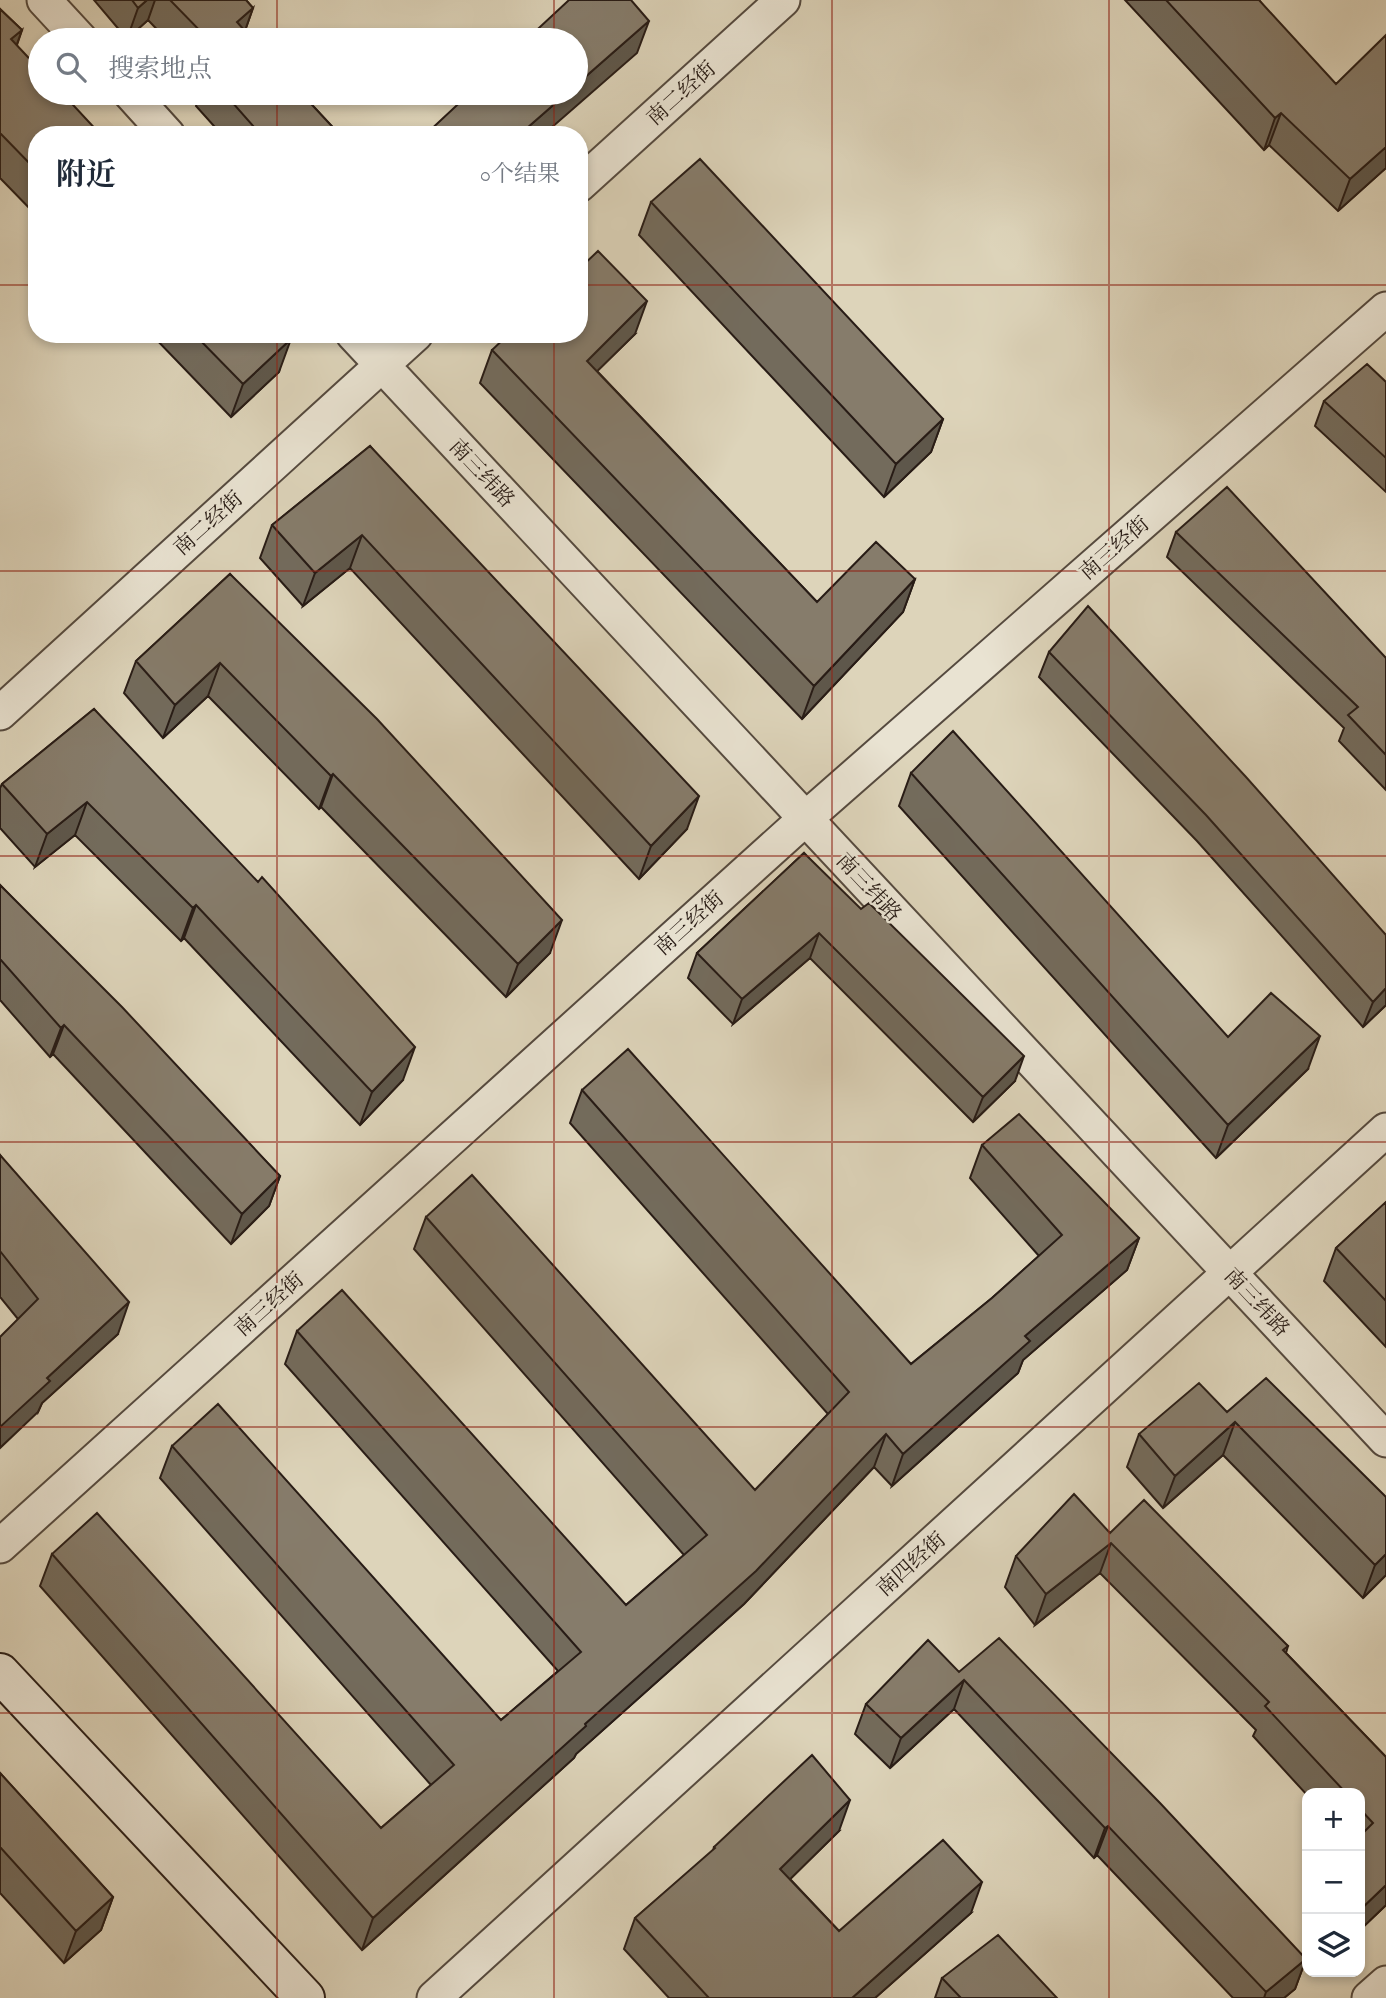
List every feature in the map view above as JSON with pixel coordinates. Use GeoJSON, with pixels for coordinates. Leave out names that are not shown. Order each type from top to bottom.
{"type":"FeatureCollection","features":[{"type":"Feature","properties":{"kind":"street"},"geometry":{"type":"LineString","coordinates":[[44,0],[70,28]]}},
{"type":"Feature","properties":{"kind":"street","name":"南二经街"},"geometry":{"type":"LineString","coordinates":[[588,177],[783,0]]}},
{"type":"Feature","properties":{"kind":"street"},"geometry":{"type":"LineString","coordinates":[[141,105],[160,126]]}},
{"type":"Feature","properties":{"kind":"street","name":"南三经街"},"geometry":{"type":"LineString","coordinates":[[0,1546],[805,819],[1386,309]]}},
{"type":"Feature","properties":{"kind":"street","name":"南三纬路"},"geometry":{"type":"LineString","coordinates":[[361,343],[1386,1440]]}},
{"type":"Feature","properties":{"kind":"street","name":"南二经街"},"geometry":{"type":"LineString","coordinates":[[0,713],[406,343]]}},
{"type":"Feature","properties":{"kind":"street","name":"南四经街"},"geometry":{"type":"LineString","coordinates":[[434,1998],[1386,1130]]}},
{"type":"Feature","properties":{"kind":"street"},"geometry":{"type":"LineString","coordinates":[[0,1673],[305,1998]]}},
{"type":"Feature","properties":{"kind":"street"},"geometry":{"type":"LineString","coordinates":[[1369,1998],[1386,1983]]}},
{"type":"Feature","properties":{"kind":"building"},"geometry":{"type":"Polygon","coordinates":[[[132,0],[147,0],[138,8],[132,0]]]}},
{"type":"Feature","properties":{"kind":"building"},"geometry":{"type":"Polygon","coordinates":[[[170,0],[246,0],[253,8],[237,22],[242,28],[197,28],[170,0]]]}},
{"type":"Feature","properties":{"kind":"building"},"geometry":{"type":"Polygon","coordinates":[[[569,0],[631,0],[649,21],[588,74],[588,28],[539,28],[569,0]]]}},
{"type":"Feature","properties":{"kind":"building"},"geometry":{"type":"Polygon","coordinates":[[[1166,0],[1259,0],[1336,84],[1386,35],[1386,147],[1350,179],[1281,113],[1275,118],[1166,0]]]}},
{"type":"Feature","properties":{"kind":"building"},"geometry":{"type":"Polygon","coordinates":[[[0,9],[22,30],[11,39],[28,57],[28,105],[73,105],[93,126],[28,126],[28,162],[0,133],[0,9]]]}},
{"type":"Feature","properties":{"kind":"building"},"geometry":{"type":"Polygon","coordinates":[[[235,105],[312,105],[332,126],[253,126],[235,105]]]}},
{"type":"Feature","properties":{"kind":"building"},"geometry":{"type":"Polygon","coordinates":[[[457,105],[553,105],[529,126],[435,126],[457,105]]]}},
{"type":"Feature","properties":{"kind":"building"},"geometry":{"type":"Polygon","coordinates":[[[700,159],[943,419],[896,464],[651,202],[700,159]]]}},
{"type":"Feature","properties":{"kind":"building"},"geometry":{"type":"Polygon","coordinates":[[[598,251],[647,301],[587,361],[817,602],[876,542],[915,579],[814,686],[492,350],[499,343],[588,343],[588,260],[598,251]]]}},
{"type":"Feature","properties":{"kind":"building"},"geometry":{"type":"Polygon","coordinates":[[[203,343],[287,343],[243,384],[203,343]]]}},
{"type":"Feature","properties":{"kind":"building"},"geometry":{"type":"Polygon","coordinates":[[[1367,364],[1386,382],[1386,458],[1324,401],[1367,364]]]}},
{"type":"Feature","properties":{"kind":"building"},"geometry":{"type":"Polygon","coordinates":[[[370,446],[699,796],[651,846],[362,535],[315,573],[272,525],[370,446]]]}},
{"type":"Feature","properties":{"kind":"building"},"geometry":{"type":"Polygon","coordinates":[[[1227,487],[1386,658],[1386,755],[1348,715],[1358,707],[1176,532],[1227,487]]]}},
{"type":"Feature","properties":{"kind":"building"},"geometry":{"type":"Polygon","coordinates":[[[230,574],[377,719],[562,920],[518,964],[333,774],[331,776],[220,663],[175,705],[136,661],[230,574]]]}},
{"type":"Feature","properties":{"kind":"building"},"geometry":{"type":"Polygon","coordinates":[[[1088,606],[1246,777],[1386,935],[1386,988],[1373,1002],[1206,815],[1049,652],[1088,606]]]}},
{"type":"Feature","properties":{"kind":"building"},"geometry":{"type":"Polygon","coordinates":[[[94,709],[258,882],[262,877],[415,1047],[372,1092],[196,905],[193,908],[87,802],[47,834],[2,784],[94,709]]]}},
{"type":"Feature","properties":{"kind":"building"},"geometry":{"type":"Polygon","coordinates":[[[953,731],[1228,1037],[1271,993],[1320,1036],[1228,1125],[911,773],[953,731]]]}},
{"type":"Feature","properties":{"kind":"building"},"geometry":{"type":"Polygon","coordinates":[[[804,853],[861,909],[869,903],[1024,1056],[983,1097],[819,933],[742,999],[697,953],[804,853]]]}},
{"type":"Feature","properties":{"kind":"building"},"geometry":{"type":"Polygon","coordinates":[[[0,885],[122,1007],[280,1176],[242,1214],[64,1025],[61,1028],[0,959],[0,885]]]}},
{"type":"Feature","properties":{"kind":"building"},"geometry":{"type":"Polygon","coordinates":[[[628,1049],[911,1364],[992,1298],[1062,1235],[982,1145],[1019,1114],[1139,1238],[1025,1336],[1030,1341],[903,1454],[886,1434],[756,1571],[373,1918],[52,1554],[97,1513],[381,1828],[454,1765],[172,1446],[218,1404],[501,1720],[581,1652],[297,1331],[342,1290],[626,1605],[707,1535],[426,1217],[472,1175],[755,1490],[849,1392],[582,1090],[628,1049]]]}},
{"type":"Feature","properties":{"kind":"building"},"geometry":{"type":"Polygon","coordinates":[[[0,1155],[129,1302],[47,1378],[50,1381],[0,1427],[0,1337],[38,1299],[0,1251],[0,1155]]]}},
{"type":"Feature","properties":{"kind":"building"},"geometry":{"type":"Polygon","coordinates":[[[1386,1202],[1386,1301],[1336,1248],[1386,1202]]]}},
{"type":"Feature","properties":{"kind":"building"},"geometry":{"type":"Polygon","coordinates":[[[1266,1378],[1386,1497],[1386,1554],[1375,1565],[1235,1422],[1175,1476],[1139,1434],[1199,1383],[1227,1412],[1266,1378]]]}},
{"type":"Feature","properties":{"kind":"building"},"geometry":{"type":"Polygon","coordinates":[[[1074,1494],[1110,1533],[1144,1500],[1288,1646],[1283,1650],[1386,1757],[1386,1885],[1365,1905],[1365,1831],[1373,1823],[1365,1814],[1365,1788],[1341,1788],[1265,1706],[1269,1702],[1111,1543],[1046,1594],[1016,1556],[1074,1494]]]}},
{"type":"Feature","properties":{"kind":"building"},"geometry":{"type":"Polygon","coordinates":[[[999,1638],[1160,1803],[1302,1955],[1302,1962],[1266,1992],[964,1680],[901,1738],[866,1704],[928,1640],[959,1672],[999,1638]]]}},
{"type":"Feature","properties":{"kind":"building"},"geometry":{"type":"Polygon","coordinates":[[[812,1755],[850,1800],[780,1869],[839,1931],[943,1840],[982,1882],[852,1998],[709,1998],[635,1918],[715,1848],[812,1755]]]}},
{"type":"Feature","properties":{"kind":"building"},"geometry":{"type":"Polygon","coordinates":[[[0,1773],[113,1897],[76,1931],[0,1847],[0,1773]]]}},
{"type":"Feature","properties":{"kind":"building"},"geometry":{"type":"Polygon","coordinates":[[[998,1935],[1057,1998],[961,1998],[942,1978],[998,1935]]]}}]}
